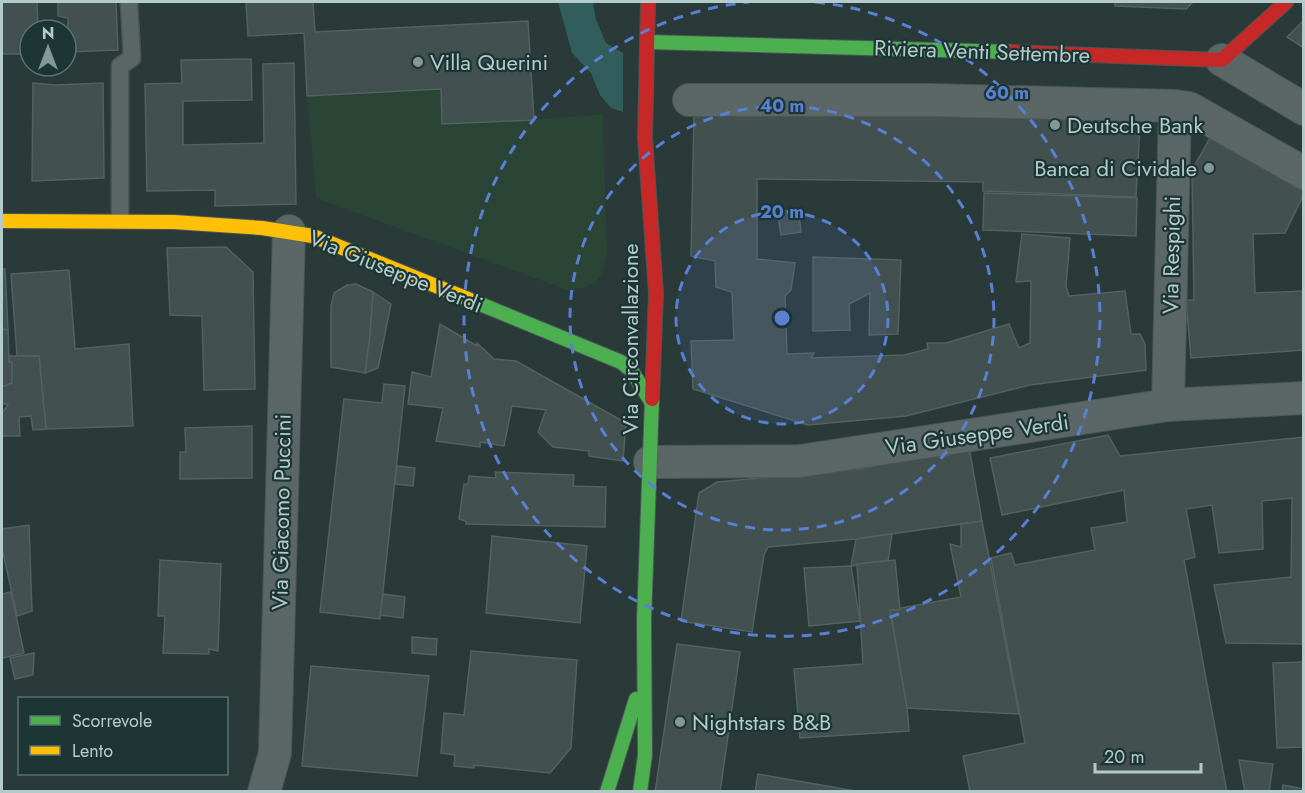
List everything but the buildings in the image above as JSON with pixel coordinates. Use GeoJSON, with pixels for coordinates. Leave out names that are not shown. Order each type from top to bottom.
{"type":"FeatureCollection","features":[{"type":"Feature","properties":{"kind":"street","name":"Via Circonvallazione"},"geometry":{"type":"LineString","coordinates":[[640,792],[645,755],[643,677],[656,293],[645,138],[648,2]]}},
{"type":"Feature","properties":{"kind":"street"},"geometry":{"type":"LineString","coordinates":[[1222,60],[1286,2]]}},
{"type":"Feature","properties":{"kind":"street","name":"Riviera Venti Settembre"},"geometry":{"type":"LineString","coordinates":[[648,42],[1222,60],[1304,110]]}},
{"type":"Feature","properties":{"kind":"street"},"geometry":{"type":"LineString","coordinates":[[689,100],[930,100],[1175,106],[1189,108],[1304,172]]}},
{"type":"Feature","properties":{"kind":"street","name":"Via Respighi"},"geometry":{"type":"LineString","coordinates":[[1168,405],[1175,106]]}},
{"type":"Feature","properties":{"kind":"street","name":"Via Giuseppe Verdi"},"geometry":{"type":"LineString","coordinates":[[2,221],[120,220],[202,223],[289,231],[313,236],[621,362],[630,370],[652,403]]}},
{"type":"Feature","properties":{"kind":"street","name":"Via Giacomo Puccini"},"geometry":{"type":"LineString","coordinates":[[264,792],[275,753],[289,231]]}},
{"type":"Feature","properties":{"kind":"street","name":"Via Giuseppe Verdi"},"geometry":{"type":"LineString","coordinates":[[650,462],[800,461],[1168,405],[1304,398]]}},
{"type":"Feature","properties":{"kind":"street","name":"Via Circonvallazione"},"geometry":{"type":"LineString","coordinates":[[607,792],[643,677]]}},
{"type":"Feature","properties":{"kind":"lane"},"geometry":{"type":"LineString","coordinates":[[120,220],[120,66],[132,58],[129,2]]}},
{"type":"Feature","properties":{"kind":"green space"},"geometry":{"type":"Polygon","coordinates":[[[441,89],[443,124],[603,114],[607,255],[603,272],[596,282],[567,290],[316,198],[307,96],[441,89]]]}},
{"type":"Feature","properties":{"kind":"water"},"geometry":{"type":"Polygon","coordinates":[[[558,2],[593,2],[596,20],[606,43],[623,53],[623,112],[611,108],[600,95],[591,73],[572,53],[558,2]]]}},
{"type":"Feature","properties":{"kind":"traffic: fast"},"geometry":{"type":"LineString","coordinates":[[648,42],[1012,52]]}},
{"type":"Feature","properties":{"kind":"traffic: fast"},"geometry":{"type":"LineString","coordinates":[[468,299],[621,362],[631,370],[652,403]]}},
{"type":"Feature","properties":{"kind":"traffic: fast"},"geometry":{"type":"LineString","coordinates":[[640,792],[645,755],[644,620],[652,399]]}},
{"type":"Feature","properties":{"kind":"traffic: fast"},"geometry":{"type":"LineString","coordinates":[[607,792],[636,699]]}},
{"type":"Feature","properties":{"kind":"traffic: slow"},"geometry":{"type":"LineString","coordinates":[[2,221],[174,222],[262,228],[313,236],[468,299]]}},
{"type":"Feature","properties":{"kind":"traffic: jam"},"geometry":{"type":"LineString","coordinates":[[648,2],[645,138],[656,293],[652,399]]}},
{"type":"Feature","properties":{"kind":"traffic: jam"},"geometry":{"type":"LineString","coordinates":[[1012,52],[1222,60],[1286,2]]}},
{"type":"Feature","properties":{"kind":"place","name":"Villa Querini"},"geometry":{"type":"Point","coordinates":[418,62]}},
{"type":"Feature","properties":{"kind":"place","name":"Deutsche Bank"},"geometry":{"type":"Point","coordinates":[1055,125]}},
{"type":"Feature","properties":{"kind":"place","name":"Banca di Cividale"},"geometry":{"type":"Point","coordinates":[1209,168]}},
{"type":"Feature","properties":{"kind":"place","name":"Nightstars B&B"},"geometry":{"type":"Point","coordinates":[680,722]}}]}
